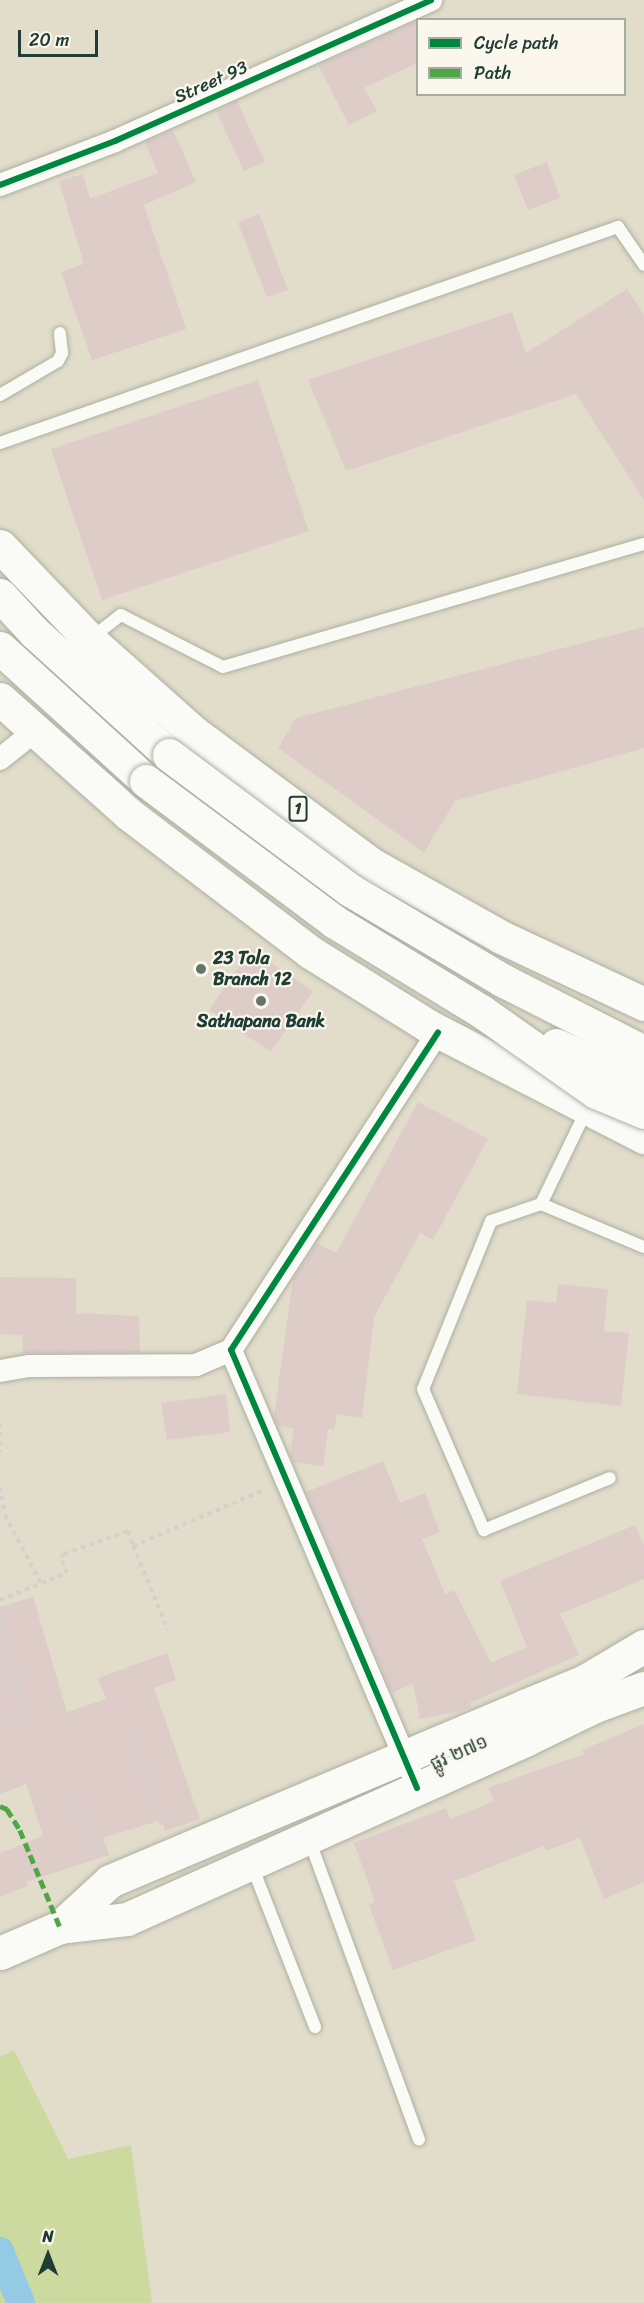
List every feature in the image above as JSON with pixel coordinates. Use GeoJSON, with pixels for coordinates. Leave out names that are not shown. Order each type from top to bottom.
{"type":"FeatureCollection","features":[{"type":"Feature","properties":{"kind":"main road","name":"1"},"geometry":{"type":"LineString","coordinates":[[0,546],[90,640],[192,731],[371,864],[486,929],[642,1010]]}},
{"type":"Feature","properties":{"kind":"main road"},"geometry":{"type":"LineString","coordinates":[[0,595],[34,632],[169,755],[350,890],[502,980],[644,1052]]}},
{"type":"Feature","properties":{"kind":"main road"},"geometry":{"type":"LineString","coordinates":[[0,648],[146,781],[335,922],[481,1011],[596,1092],[644,1112]]}},
{"type":"Feature","properties":{"kind":"main road"},"geometry":{"type":"LineString","coordinates":[[0,699],[34,732],[129,814],[310,952],[434,1030],[644,1137]]}},
{"type":"Feature","properties":{"kind":"main road"},"geometry":{"type":"LineString","coordinates":[[434,1030],[486,929]]}},
{"type":"Feature","properties":{"kind":"main road"},"geometry":{"type":"LineString","coordinates":[[502,980],[642,1010],[587,1108]]}},
{"type":"Feature","properties":{"kind":"main road"},"geometry":{"type":"LineString","coordinates":[[481,1011],[644,1085]]}},
{"type":"Feature","properties":{"kind":"main road"},"geometry":{"type":"LineString","coordinates":[[605,1669],[644,1646]]}},
{"type":"Feature","properties":{"kind":"main road"},"geometry":{"type":"LineString","coordinates":[[605,1669],[644,1657]]}},
{"type":"Feature","properties":{"kind":"main road","name":"ផ្លូវ ២៧១"},"geometry":{"type":"LineString","coordinates":[[60,1928],[110,1881],[524,1706],[605,1669]]}},
{"type":"Feature","properties":{"kind":"main road","name":"ផ្លូវ ២៧១"},"geometry":{"type":"LineString","coordinates":[[0,1953],[60,1928],[127,1919],[252,1866],[417,1788],[644,1688]]}},
{"type":"Feature","properties":{"kind":"street","name":"Street 93"},"geometry":{"type":"LineString","coordinates":[[0,185],[115,141],[431,0]]}},
{"type":"Feature","properties":{"kind":"street"},"geometry":{"type":"LineString","coordinates":[[0,759],[34,732]]}},
{"type":"Feature","properties":{"kind":"street"},"geometry":{"type":"LineString","coordinates":[[0,1371],[29,1366],[196,1365],[231,1350],[434,1030]]}},
{"type":"Feature","properties":{"kind":"street"},"geometry":{"type":"LineString","coordinates":[[231,1350],[289,1479],[417,1788]]}},
{"type":"Feature","properties":{"kind":"lane"},"geometry":{"type":"LineString","coordinates":[[0,442],[618,227],[644,265]]}},
{"type":"Feature","properties":{"kind":"lane"},"geometry":{"type":"LineString","coordinates":[[0,395],[58,361],[62,353],[60,333]]}},
{"type":"Feature","properties":{"kind":"lane"},"geometry":{"type":"LineString","coordinates":[[90,640],[121,615],[223,667],[644,544]]}},
{"type":"Feature","properties":{"kind":"lane"},"geometry":{"type":"LineString","coordinates":[[541,1204],[587,1108]]}},
{"type":"Feature","properties":{"kind":"lane"},"geometry":{"type":"LineString","coordinates":[[610,1478],[484,1530],[423,1389],[491,1221],[541,1204],[644,1247]]}},
{"type":"Feature","properties":{"kind":"lane"},"geometry":{"type":"LineString","coordinates":[[308,1838],[419,2140]]}},
{"type":"Feature","properties":{"kind":"lane"},"geometry":{"type":"LineString","coordinates":[[252,1866],[315,2027]]}},
{"type":"Feature","properties":{"kind":"path"},"geometry":{"type":"LineString","coordinates":[[0,1423],[0,1452]]}},
{"type":"Feature","properties":{"kind":"path"},"geometry":{"type":"LineString","coordinates":[[133,1546],[289,1479]]}},
{"type":"Feature","properties":{"kind":"path"},"geometry":{"type":"LineString","coordinates":[[0,1487],[5,1515],[42,1585]]}},
{"type":"Feature","properties":{"kind":"path"},"geometry":{"type":"LineString","coordinates":[[0,1600],[68,1573],[61,1557],[64,1554],[128,1531],[168,1630]]}},
{"type":"Feature","properties":{"kind":"path"},"geometry":{"type":"LineString","coordinates":[[0,1613],[22,1706],[0,1720]]}},
{"type":"Feature","properties":{"kind":"path"},"geometry":{"type":"LineString","coordinates":[[131,1736],[171,1854]]}},
{"type":"Feature","properties":{"kind":"path"},"geometry":{"type":"LineString","coordinates":[[75,1800],[110,1881]]}},
{"type":"Feature","properties":{"kind":"green space"},"geometry":{"type":"Polygon","coordinates":[[[14,2050],[68,2159],[131,2145],[152,2303],[0,2303],[0,2057],[14,2050]]]}},
{"type":"Feature","properties":{"kind":"building"},"geometry":{"type":"Polygon","coordinates":[[[416,21],[416,63],[364,88],[377,111],[349,125],[318,65],[416,21]]]}},
{"type":"Feature","properties":{"kind":"building"},"geometry":{"type":"Polygon","coordinates":[[[237,101],[265,162],[244,171],[216,111],[237,101]]]}},
{"type":"Feature","properties":{"kind":"building"},"geometry":{"type":"Polygon","coordinates":[[[173,130],[196,182],[144,205],[186,329],[92,360],[61,272],[84,264],[59,181],[83,174],[90,199],[158,173],[145,142],[173,130]]]}},
{"type":"Feature","properties":{"kind":"building"},"geometry":{"type":"Polygon","coordinates":[[[547,162],[560,198],[528,210],[514,175],[547,162]]]}},
{"type":"Feature","properties":{"kind":"building"},"geometry":{"type":"Polygon","coordinates":[[[259,214],[288,290],[267,297],[238,223],[259,214]]]}},
{"type":"Feature","properties":{"kind":"building"},"geometry":{"type":"Polygon","coordinates":[[[627,289],[644,315],[644,500],[576,394],[346,471],[308,380],[512,312],[526,353],[627,289]]]}},
{"type":"Feature","properties":{"kind":"building"},"geometry":{"type":"Polygon","coordinates":[[[258,380],[309,531],[102,600],[51,449],[258,380]]]}},
{"type":"Feature","properties":{"kind":"building"},"geometry":{"type":"Polygon","coordinates":[[[644,627],[644,748],[455,801],[424,853],[278,748],[296,718],[644,627]]]}},
{"type":"Feature","properties":{"kind":"building","name":"Sathapana Bank"},"geometry":{"type":"Polygon","coordinates":[[[251,949],[313,991],[271,1052],[209,1010],[251,949]]]}},
{"type":"Feature","properties":{"kind":"building"},"geometry":{"type":"Polygon","coordinates":[[[418,1102],[488,1139],[433,1240],[420,1233],[374,1317],[362,1418],[337,1414],[334,1430],[328,1429],[323,1466],[293,1462],[290,1455],[294,1428],[278,1426],[274,1416],[293,1279],[317,1243],[336,1253],[418,1102]]]}},
{"type":"Feature","properties":{"kind":"building"},"geometry":{"type":"Polygon","coordinates":[[[0,1277],[76,1278],[76,1313],[139,1316],[140,1352],[23,1353],[23,1335],[0,1334],[0,1277]]]}},
{"type":"Feature","properties":{"kind":"building"},"geometry":{"type":"Polygon","coordinates":[[[558,1284],[608,1289],[604,1331],[629,1333],[621,1406],[517,1394],[527,1300],[556,1303],[558,1284]]]}},
{"type":"Feature","properties":{"kind":"building"},"geometry":{"type":"Polygon","coordinates":[[[226,1394],[230,1432],[167,1440],[161,1403],[226,1394]]]}},
{"type":"Feature","properties":{"kind":"building"},"geometry":{"type":"Polygon","coordinates":[[[383,1461],[400,1503],[425,1493],[440,1532],[422,1539],[445,1594],[454,1590],[491,1663],[527,1647],[500,1581],[635,1525],[644,1545],[644,1579],[560,1614],[579,1655],[470,1703],[472,1707],[420,1719],[413,1683],[392,1693],[306,1492],[383,1461]]]}},
{"type":"Feature","properties":{"kind":"building"},"geometry":{"type":"Polygon","coordinates":[[[33,1597],[67,1712],[106,1699],[98,1678],[167,1653],[176,1680],[154,1688],[200,1819],[165,1831],[161,1820],[103,1838],[109,1855],[26,1882],[28,1886],[0,1897],[0,1853],[43,1836],[26,1784],[0,1794],[0,1607],[33,1597]]]}},
{"type":"Feature","properties":{"kind":"building"},"geometry":{"type":"Polygon","coordinates":[[[644,1724],[644,1882],[604,1899],[580,1838],[546,1851],[544,1846],[454,1881],[476,1940],[393,1970],[369,1905],[375,1902],[354,1843],[446,1808],[450,1819],[494,1801],[488,1788],[584,1754],[582,1750],[644,1724]]]}},
{"type":"Feature","properties":{"kind":"waterway"},"geometry":{"type":"LineString","coordinates":[[0,2251],[21,2303]]}},
{"type":"Feature","properties":{"kind":"marked path"},"geometry":{"type":"LineString","coordinates":[[0,1806],[7,1809],[20,1830],[60,1927]]}},
{"type":"Feature","properties":{"kind":"cycle path"},"geometry":{"type":"LineString","coordinates":[[0,185],[115,141],[431,0]]}},
{"type":"Feature","properties":{"kind":"cycle path"},"geometry":{"type":"LineString","coordinates":[[417,1788],[231,1350],[438,1032]]}},
{"type":"Feature","properties":{"kind":"place","name":"23 Tola Branch 12"},"geometry":{"type":"Point","coordinates":[201,969]}},
{"type":"Feature","properties":{"kind":"place","name":"Sathapana Bank"},"geometry":{"type":"Point","coordinates":[261,1001]}}]}
